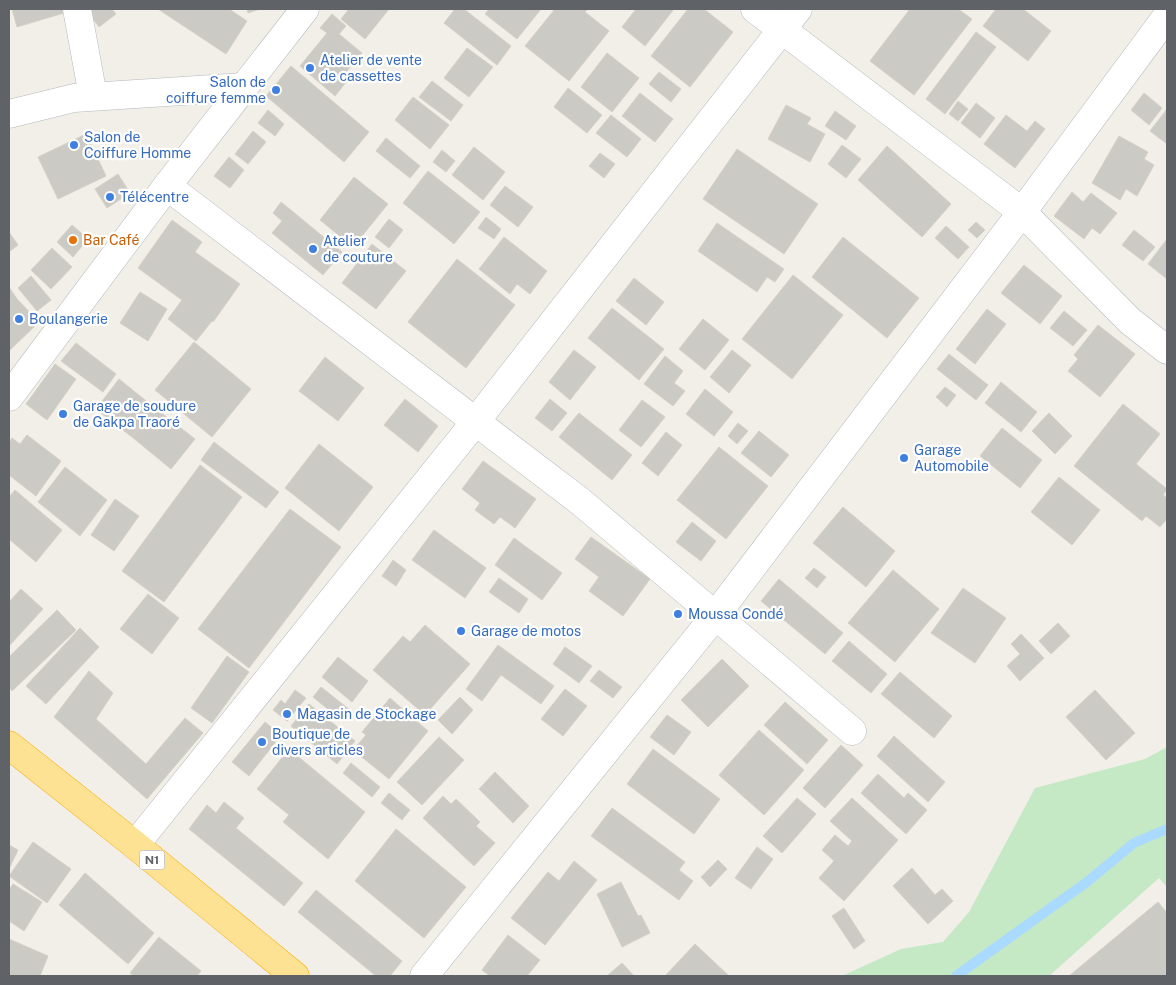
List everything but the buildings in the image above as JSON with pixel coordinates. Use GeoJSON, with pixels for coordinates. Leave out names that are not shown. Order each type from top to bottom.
{"type":"FeatureCollection","features":[{"type":"Feature","properties":{"kind":"highway","name":"N1"},"geometry":{"type":"LineString","coordinates":[[9,745],[135,845],[294,976]]}},
{"type":"Feature","properties":{"kind":"street"},"geometry":{"type":"LineString","coordinates":[[77,9],[93,96]]}},
{"type":"Feature","properties":{"kind":"street"},"geometry":{"type":"LineString","coordinates":[[9,397],[168,186],[305,9]]}},
{"type":"Feature","properties":{"kind":"street"},"geometry":{"type":"LineString","coordinates":[[755,9],[790,19],[1022,212],[1130,322],[1167,350]]}},
{"type":"Feature","properties":{"kind":"street"},"geometry":{"type":"LineString","coordinates":[[424,976],[715,616],[1022,212],[1167,16]]}},
{"type":"Feature","properties":{"kind":"street"},"geometry":{"type":"LineString","coordinates":[[135,845],[476,421],[790,19]]}},
{"type":"Feature","properties":{"kind":"street"},"geometry":{"type":"LineString","coordinates":[[9,114],[74,98],[244,87]]}},
{"type":"Feature","properties":{"kind":"street"},"geometry":{"type":"LineString","coordinates":[[168,186],[581,502],[852,731]]}},
{"type":"Feature","properties":{"kind":"green space"},"geometry":{"type":"Polygon","coordinates":[[[1167,747],[1167,887],[1159,878],[1049,976],[842,976],[901,949],[943,942],[969,912],[1035,788],[1145,759],[1167,747]]]}},
{"type":"Feature","properties":{"kind":"waterway"},"geometry":{"type":"LineString","coordinates":[[956,976],[1087,882],[1134,843],[1167,829]]}},
{"type":"Feature","properties":{"kind":"place","name":"Atelier de vente de cassettes"},"geometry":{"type":"Point","coordinates":[310,68]}},
{"type":"Feature","properties":{"kind":"place","name":"Salon de coiffure femme"},"geometry":{"type":"Point","coordinates":[276,90]}},
{"type":"Feature","properties":{"kind":"place","name":"Salon de Coiffure Homme"},"geometry":{"type":"Point","coordinates":[74,145]}},
{"type":"Feature","properties":{"kind":"place","name":"Télécentre"},"geometry":{"type":"Point","coordinates":[110,197]}},
{"type":"Feature","properties":{"kind":"place","name":"Bar Café"},"geometry":{"type":"Point","coordinates":[73,240]}},
{"type":"Feature","properties":{"kind":"place","name":"Atelier de couture"},"geometry":{"type":"Point","coordinates":[313,249]}},
{"type":"Feature","properties":{"kind":"place","name":"Boulangerie"},"geometry":{"type":"Point","coordinates":[19,319]}},
{"type":"Feature","properties":{"kind":"place","name":"Garage de soudure de Gakpa Traoré"},"geometry":{"type":"Point","coordinates":[63,414]}},
{"type":"Feature","properties":{"kind":"place","name":"Garage Automobile"},"geometry":{"type":"Point","coordinates":[904,458]}},
{"type":"Feature","properties":{"kind":"place","name":"Moussa Condé"},"geometry":{"type":"Point","coordinates":[678,614]}},
{"type":"Feature","properties":{"kind":"place","name":"Garage de motos"},"geometry":{"type":"Point","coordinates":[461,631]}},
{"type":"Feature","properties":{"kind":"place","name":"Magasin de Stockage"},"geometry":{"type":"Point","coordinates":[287,714]}},
{"type":"Feature","properties":{"kind":"place","name":"Boutique de divers articles"},"geometry":{"type":"Point","coordinates":[262,742]}}]}
